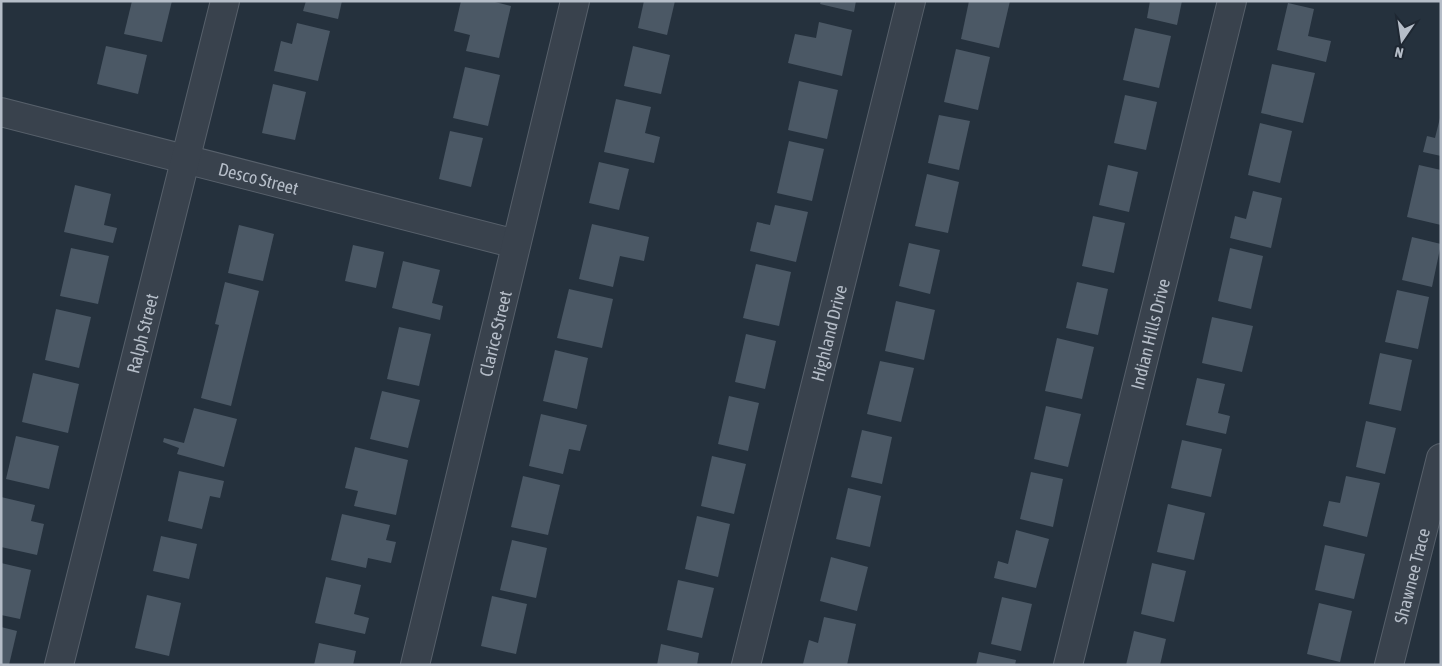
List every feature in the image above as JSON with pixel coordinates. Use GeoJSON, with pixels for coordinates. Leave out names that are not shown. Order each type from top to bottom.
{"type":"FeatureCollection","features":[{"type":"Feature","properties":{"kind":"street","name":"Ralph Street"},"geometry":{"type":"LineString","coordinates":[[59,665],[225,1]]}},
{"type":"Feature","properties":{"kind":"street","name":"Clarice Street"},"geometry":{"type":"LineString","coordinates":[[415,665],[575,1]]}},
{"type":"Feature","properties":{"kind":"street","name":"Highland Drive"},"geometry":{"type":"LineString","coordinates":[[746,665],[911,1]]}},
{"type":"Feature","properties":{"kind":"street","name":"Indian Hills Drive"},"geometry":{"type":"LineString","coordinates":[[1068,665],[1232,1]]}},
{"type":"Feature","properties":{"kind":"street","name":"Desco Street"},"geometry":{"type":"LineString","coordinates":[[1,112],[516,244]]}},
{"type":"Feature","properties":{"kind":"street","name":"Shawnee Trace"},"geometry":{"type":"LineString","coordinates":[[1389,665],[1441,458]]}},
{"type":"Feature","properties":{"kind":"building"},"geometry":{"type":"Polygon","coordinates":[[[132,1],[172,1],[162,42],[124,34],[132,1]]]}},
{"type":"Feature","properties":{"kind":"building"},"geometry":{"type":"Polygon","coordinates":[[[306,1],[342,1],[338,19],[303,11],[306,1]]]}},
{"type":"Feature","properties":{"kind":"building"},"geometry":{"type":"Polygon","coordinates":[[[461,1],[491,1],[511,6],[499,58],[466,51],[470,35],[454,31],[461,1]]]}},
{"type":"Feature","properties":{"kind":"building"},"geometry":{"type":"Polygon","coordinates":[[[644,1],[675,1],[667,35],[638,28],[644,1]]]}},
{"type":"Feature","properties":{"kind":"building"},"geometry":{"type":"Polygon","coordinates":[[[821,1],[856,1],[854,12],[820,4],[821,1]]]}},
{"type":"Feature","properties":{"kind":"building"},"geometry":{"type":"Polygon","coordinates":[[[969,1],[1010,1],[999,48],[961,39],[969,1]]]}},
{"type":"Feature","properties":{"kind":"building"},"geometry":{"type":"Polygon","coordinates":[[[1150,1],[1182,1],[1177,25],[1147,18],[1150,1]]]}},
{"type":"Feature","properties":{"kind":"building"},"geometry":{"type":"Polygon","coordinates":[[[1288,3],[1314,9],[1308,36],[1331,41],[1326,62],[1277,50],[1288,3]]]}},
{"type":"Feature","properties":{"kind":"building"},"geometry":{"type":"Polygon","coordinates":[[[819,22],[852,30],[842,76],[788,63],[795,34],[816,38],[819,22]]]}},
{"type":"Feature","properties":{"kind":"building"},"geometry":{"type":"Polygon","coordinates":[[[297,23],[330,31],[318,81],[274,71],[281,41],[292,44],[297,23]]]}},
{"type":"Feature","properties":{"kind":"building"},"geometry":{"type":"Polygon","coordinates":[[[1135,28],[1171,36],[1159,88],[1123,80],[1135,28]]]}},
{"type":"Feature","properties":{"kind":"building"},"geometry":{"type":"Polygon","coordinates":[[[106,46],[147,55],[138,94],[97,84],[106,46]]]}},
{"type":"Feature","properties":{"kind":"building"},"geometry":{"type":"Polygon","coordinates":[[[633,46],[670,55],[661,94],[624,86],[633,46]]]}},
{"type":"Feature","properties":{"kind":"building"},"geometry":{"type":"Polygon","coordinates":[[[956,49],[990,57],[978,110],[944,102],[956,49]]]}},
{"type":"Feature","properties":{"kind":"building"},"geometry":{"type":"Polygon","coordinates":[[[1272,64],[1315,73],[1303,123],[1261,113],[1272,64]]]}},
{"type":"Feature","properties":{"kind":"building"},"geometry":{"type":"Polygon","coordinates":[[[465,67],[500,75],[488,126],[453,118],[465,67]]]}},
{"type":"Feature","properties":{"kind":"building"},"geometry":{"type":"Polygon","coordinates":[[[799,81],[838,90],[827,139],[788,130],[799,81]]]}},
{"type":"Feature","properties":{"kind":"building"},"geometry":{"type":"Polygon","coordinates":[[[273,84],[306,92],[295,140],[262,133],[273,84]]]}},
{"type":"Feature","properties":{"kind":"building"},"geometry":{"type":"Polygon","coordinates":[[[1125,95],[1157,102],[1146,150],[1114,143],[1125,95]]]}},
{"type":"Feature","properties":{"kind":"building"},"geometry":{"type":"Polygon","coordinates":[[[616,99],[651,107],[645,133],[660,137],[654,163],[604,152],[616,99]]]}},
{"type":"Feature","properties":{"kind":"building"},"geometry":{"type":"Polygon","coordinates":[[[939,115],[970,121],[959,170],[928,163],[939,115]]]}},
{"type":"Feature","properties":{"kind":"building"},"geometry":{"type":"Polygon","coordinates":[[[1440,118],[1441,156],[1423,152],[1427,136],[1435,138],[1440,118]]]}},
{"type":"Feature","properties":{"kind":"building"},"geometry":{"type":"Polygon","coordinates":[[[1260,123],[1292,131],[1280,183],[1248,175],[1260,123]]]}},
{"type":"Feature","properties":{"kind":"building"},"geometry":{"type":"Polygon","coordinates":[[[450,131],[483,138],[471,187],[439,179],[450,131]]]}},
{"type":"Feature","properties":{"kind":"building"},"geometry":{"type":"Polygon","coordinates":[[[789,141],[824,149],[812,201],[777,193],[789,141]]]}},
{"type":"Feature","properties":{"kind":"building"},"geometry":{"type":"Polygon","coordinates":[[[599,162],[629,169],[619,210],[589,203],[599,162]]]}},
{"type":"Feature","properties":{"kind":"building"},"geometry":{"type":"Polygon","coordinates":[[[1108,165],[1138,172],[1129,212],[1099,205],[1108,165]]]}},
{"type":"Feature","properties":{"kind":"building"},"geometry":{"type":"Polygon","coordinates":[[[1419,165],[1441,170],[1441,225],[1407,217],[1419,165]]]}},
{"type":"Feature","properties":{"kind":"building"},"geometry":{"type":"Polygon","coordinates":[[[927,174],[959,182],[948,233],[915,226],[927,174]]]}},
{"type":"Feature","properties":{"kind":"building"},"geometry":{"type":"Polygon","coordinates":[[[75,185],[111,194],[104,225],[117,228],[113,243],[64,232],[75,185]]]}},
{"type":"Feature","properties":{"kind":"building"},"geometry":{"type":"Polygon","coordinates":[[[1253,191],[1282,198],[1271,248],[1230,238],[1235,216],[1246,219],[1253,191]]]}},
{"type":"Feature","properties":{"kind":"building"},"geometry":{"type":"Polygon","coordinates":[[[775,205],[808,212],[796,262],[750,251],[757,222],[770,225],[775,205]]]}},
{"type":"Feature","properties":{"kind":"building"},"geometry":{"type":"Polygon","coordinates":[[[1093,216],[1125,223],[1114,273],[1082,266],[1093,216]]]}},
{"type":"Feature","properties":{"kind":"building"},"geometry":{"type":"Polygon","coordinates":[[[592,224],[649,237],[644,261],[620,256],[613,287],[579,279],[592,224]]]}},
{"type":"Feature","properties":{"kind":"building"},"geometry":{"type":"Polygon","coordinates":[[[239,225],[274,234],[263,281],[228,273],[239,225]]]}},
{"type":"Feature","properties":{"kind":"building"},"geometry":{"type":"Polygon","coordinates":[[[1412,237],[1441,244],[1432,287],[1402,280],[1412,237]]]}},
{"type":"Feature","properties":{"kind":"building"},"geometry":{"type":"Polygon","coordinates":[[[909,243],[940,250],[930,294],[899,286],[909,243]]]}},
{"type":"Feature","properties":{"kind":"building"},"geometry":{"type":"Polygon","coordinates":[[[353,245],[384,252],[376,288],[345,281],[353,245]]]}},
{"type":"Feature","properties":{"kind":"building"},"geometry":{"type":"Polygon","coordinates":[[[71,248],[109,256],[98,304],[60,296],[71,248]]]}},
{"type":"Feature","properties":{"kind":"building"},"geometry":{"type":"Polygon","coordinates":[[[1230,248],[1263,256],[1251,309],[1218,301],[1230,248]]]}},
{"type":"Feature","properties":{"kind":"building"},"geometry":{"type":"Polygon","coordinates":[[[403,261],[440,270],[432,303],[443,306],[440,320],[392,308],[403,261]]]}},
{"type":"Feature","properties":{"kind":"building"},"geometry":{"type":"Polygon","coordinates":[[[756,264],[791,272],[779,326],[743,318],[756,264]]]}},
{"type":"Feature","properties":{"kind":"building"},"geometry":{"type":"Polygon","coordinates":[[[225,282],[259,291],[231,406],[201,398],[219,325],[215,324],[225,282]]]}},
{"type":"Feature","properties":{"kind":"building"},"geometry":{"type":"Polygon","coordinates":[[[1077,282],[1108,289],[1098,335],[1066,328],[1077,282]]]}},
{"type":"Feature","properties":{"kind":"building"},"geometry":{"type":"Polygon","coordinates":[[[569,289],[613,299],[602,348],[557,338],[569,289]]]}},
{"type":"Feature","properties":{"kind":"building"},"geometry":{"type":"Polygon","coordinates":[[[1397,290],[1429,297],[1418,349],[1385,342],[1397,290]]]}},
{"type":"Feature","properties":{"kind":"building"},"geometry":{"type":"Polygon","coordinates":[[[896,301],[935,310],[924,360],[885,351],[896,301]]]}},
{"type":"Feature","properties":{"kind":"building"},"geometry":{"type":"Polygon","coordinates":[[[56,309],[91,317],[79,368],[45,360],[56,309]]]}},
{"type":"Feature","properties":{"kind":"building"},"geometry":{"type":"Polygon","coordinates":[[[1212,317],[1253,326],[1242,372],[1202,363],[1212,317]]]}},
{"type":"Feature","properties":{"kind":"building"},"geometry":{"type":"Polygon","coordinates":[[[399,327],[431,334],[419,386],[387,379],[399,327]]]}},
{"type":"Feature","properties":{"kind":"building"},"geometry":{"type":"Polygon","coordinates":[[[746,334],[776,341],[765,389],[735,382],[746,334]]]}},
{"type":"Feature","properties":{"kind":"building"},"geometry":{"type":"Polygon","coordinates":[[[1057,338],[1094,347],[1082,399],[1045,391],[1057,338]]]}},
{"type":"Feature","properties":{"kind":"building"},"geometry":{"type":"Polygon","coordinates":[[[555,350],[588,358],[577,409],[543,401],[555,350]]]}},
{"type":"Feature","properties":{"kind":"building"},"geometry":{"type":"Polygon","coordinates":[[[1380,353],[1412,360],[1401,411],[1369,404],[1380,353]]]}},
{"type":"Feature","properties":{"kind":"building"},"geometry":{"type":"Polygon","coordinates":[[[880,361],[914,368],[901,422],[867,414],[880,361]]]}},
{"type":"Feature","properties":{"kind":"building"},"geometry":{"type":"Polygon","coordinates":[[[33,373],[79,384],[68,433],[22,422],[33,373]]]}},
{"type":"Feature","properties":{"kind":"building"},"geometry":{"type":"Polygon","coordinates":[[[1197,378],[1225,384],[1218,413],[1230,416],[1226,434],[1186,425],[1197,378]]]}},
{"type":"Feature","properties":{"kind":"building"},"geometry":{"type":"Polygon","coordinates":[[[382,391],[420,400],[408,448],[370,439],[382,391]]]}},
{"type":"Feature","properties":{"kind":"building"},"geometry":{"type":"Polygon","coordinates":[[[729,396],[759,403],[748,451],[718,444],[729,396]]]}},
{"type":"Feature","properties":{"kind":"building"},"geometry":{"type":"Polygon","coordinates":[[[1046,406],[1081,414],[1068,467],[1034,459],[1046,406]]]}},
{"type":"Feature","properties":{"kind":"building"},"geometry":{"type":"Polygon","coordinates":[[[194,408],[237,419],[224,467],[177,454],[179,448],[163,442],[164,438],[184,443],[194,408]]]}},
{"type":"Feature","properties":{"kind":"building"},"geometry":{"type":"Polygon","coordinates":[[[541,414],[587,425],[580,451],[569,449],[563,474],[529,466],[541,414]]]}},
{"type":"Feature","properties":{"kind":"building"},"geometry":{"type":"Polygon","coordinates":[[[1366,421],[1396,428],[1385,474],[1356,467],[1366,421]]]}},
{"type":"Feature","properties":{"kind":"building"},"geometry":{"type":"Polygon","coordinates":[[[862,430],[892,437],[882,484],[851,477],[862,430]]]}},
{"type":"Feature","properties":{"kind":"building"},"geometry":{"type":"Polygon","coordinates":[[[16,436],[59,446],[49,489],[6,479],[16,436]]]}},
{"type":"Feature","properties":{"kind":"building"},"geometry":{"type":"Polygon","coordinates":[[[1182,440],[1222,449],[1211,497],[1171,488],[1182,440]]]}},
{"type":"Feature","properties":{"kind":"building"},"geometry":{"type":"Polygon","coordinates":[[[355,447],[408,460],[396,515],[354,506],[358,491],[345,488],[355,447]]]}},
{"type":"Feature","properties":{"kind":"building"},"geometry":{"type":"Polygon","coordinates":[[[712,456],[746,464],[734,514],[701,506],[712,456]]]}},
{"type":"Feature","properties":{"kind":"building"},"geometry":{"type":"Polygon","coordinates":[[[179,471],[224,481],[220,498],[210,496],[202,529],[168,521],[179,471]]]}},
{"type":"Feature","properties":{"kind":"building"},"geometry":{"type":"Polygon","coordinates":[[[1031,472],[1063,479],[1053,527],[1020,519],[1031,472]]]}},
{"type":"Feature","properties":{"kind":"building"},"geometry":{"type":"Polygon","coordinates":[[[523,476],[560,485],[548,535],[511,527],[523,476]]]}},
{"type":"Feature","properties":{"kind":"building"},"geometry":{"type":"Polygon","coordinates":[[[1346,476],[1380,483],[1367,537],[1323,526],[1329,501],[1340,503],[1346,476]]]}},
{"type":"Feature","properties":{"kind":"building"},"geometry":{"type":"Polygon","coordinates":[[[848,488],[881,496],[870,547],[836,539],[848,488]]]}},
{"type":"Feature","properties":{"kind":"building"},"geometry":{"type":"Polygon","coordinates":[[[1,497],[35,505],[31,521],[44,524],[37,555],[1,547],[1,497]]]}},
{"type":"Feature","properties":{"kind":"building"},"geometry":{"type":"Polygon","coordinates":[[[1168,504],[1205,513],[1194,560],[1157,552],[1168,504]]]}},
{"type":"Feature","properties":{"kind":"building"},"geometry":{"type":"Polygon","coordinates":[[[342,514],[390,525],[386,540],[396,542],[391,563],[368,558],[366,568],[331,560],[342,514]]]}},
{"type":"Feature","properties":{"kind":"building"},"geometry":{"type":"Polygon","coordinates":[[[697,516],[730,524],[718,577],[685,569],[697,516]]]}},
{"type":"Feature","properties":{"kind":"building"},"geometry":{"type":"Polygon","coordinates":[[[1016,530],[1049,539],[1036,588],[994,578],[998,561],[1008,564],[1016,530]]]}},
{"type":"Feature","properties":{"kind":"building"},"geometry":{"type":"Polygon","coordinates":[[[161,536],[197,544],[189,579],[153,571],[161,536]]]}},
{"type":"Feature","properties":{"kind":"building"},"geometry":{"type":"Polygon","coordinates":[[[512,540],[547,548],[536,598],[500,590],[512,540]]]}},
{"type":"Feature","properties":{"kind":"building"},"geometry":{"type":"Polygon","coordinates":[[[1325,545],[1365,554],[1354,599],[1315,590],[1325,545]]]}},
{"type":"Feature","properties":{"kind":"building"},"geometry":{"type":"Polygon","coordinates":[[[831,557],[868,567],[857,611],[820,601],[831,557]]]}},
{"type":"Feature","properties":{"kind":"building"},"geometry":{"type":"Polygon","coordinates":[[[1,563],[31,570],[20,619],[1,615],[1,563]]]}},
{"type":"Feature","properties":{"kind":"building"},"geometry":{"type":"Polygon","coordinates":[[[1152,563],[1186,571],[1174,622],[1141,614],[1152,563]]]}},
{"type":"Feature","properties":{"kind":"building"},"geometry":{"type":"Polygon","coordinates":[[[326,577],[361,585],[354,614],[369,618],[365,634],[315,623],[326,577]]]}},
{"type":"Feature","properties":{"kind":"building"},"geometry":{"type":"Polygon","coordinates":[[[678,580],[714,588],[702,638],[667,630],[678,580]]]}},
{"type":"Feature","properties":{"kind":"building"},"geometry":{"type":"Polygon","coordinates":[[[147,595],[181,603],[169,656],[135,648],[147,595]]]}},
{"type":"Feature","properties":{"kind":"building"},"geometry":{"type":"Polygon","coordinates":[[[492,596],[527,604],[516,654],[481,646],[492,596]]]}},
{"type":"Feature","properties":{"kind":"building"},"geometry":{"type":"Polygon","coordinates":[[[1002,597],[1032,604],[1021,651],[991,644],[1002,597]]]}},
{"type":"Feature","properties":{"kind":"building"},"geometry":{"type":"Polygon","coordinates":[[[1319,603],[1352,611],[1340,662],[1307,654],[1319,603]]]}},
{"type":"Feature","properties":{"kind":"building"},"geometry":{"type":"Polygon","coordinates":[[[824,617],[856,624],[847,665],[803,664],[809,640],[818,643],[824,617]]]}},
{"type":"Feature","properties":{"kind":"building"},"geometry":{"type":"Polygon","coordinates":[[[1,627],[17,631],[9,665],[1,665],[1,627]]]}},
{"type":"Feature","properties":{"kind":"building"},"geometry":{"type":"Polygon","coordinates":[[[1134,631],[1166,639],[1160,665],[1126,665],[1134,631]]]}},
{"type":"Feature","properties":{"kind":"building"},"geometry":{"type":"Polygon","coordinates":[[[319,643],[356,651],[353,665],[314,665],[319,643]]]}},
{"type":"Feature","properties":{"kind":"building"},"geometry":{"type":"Polygon","coordinates":[[[661,644],[699,653],[697,665],[657,665],[661,644]]]}},
{"type":"Feature","properties":{"kind":"building"},"geometry":{"type":"Polygon","coordinates":[[[979,652],[1016,660],[1015,665],[976,665],[979,652]]]}}]}
